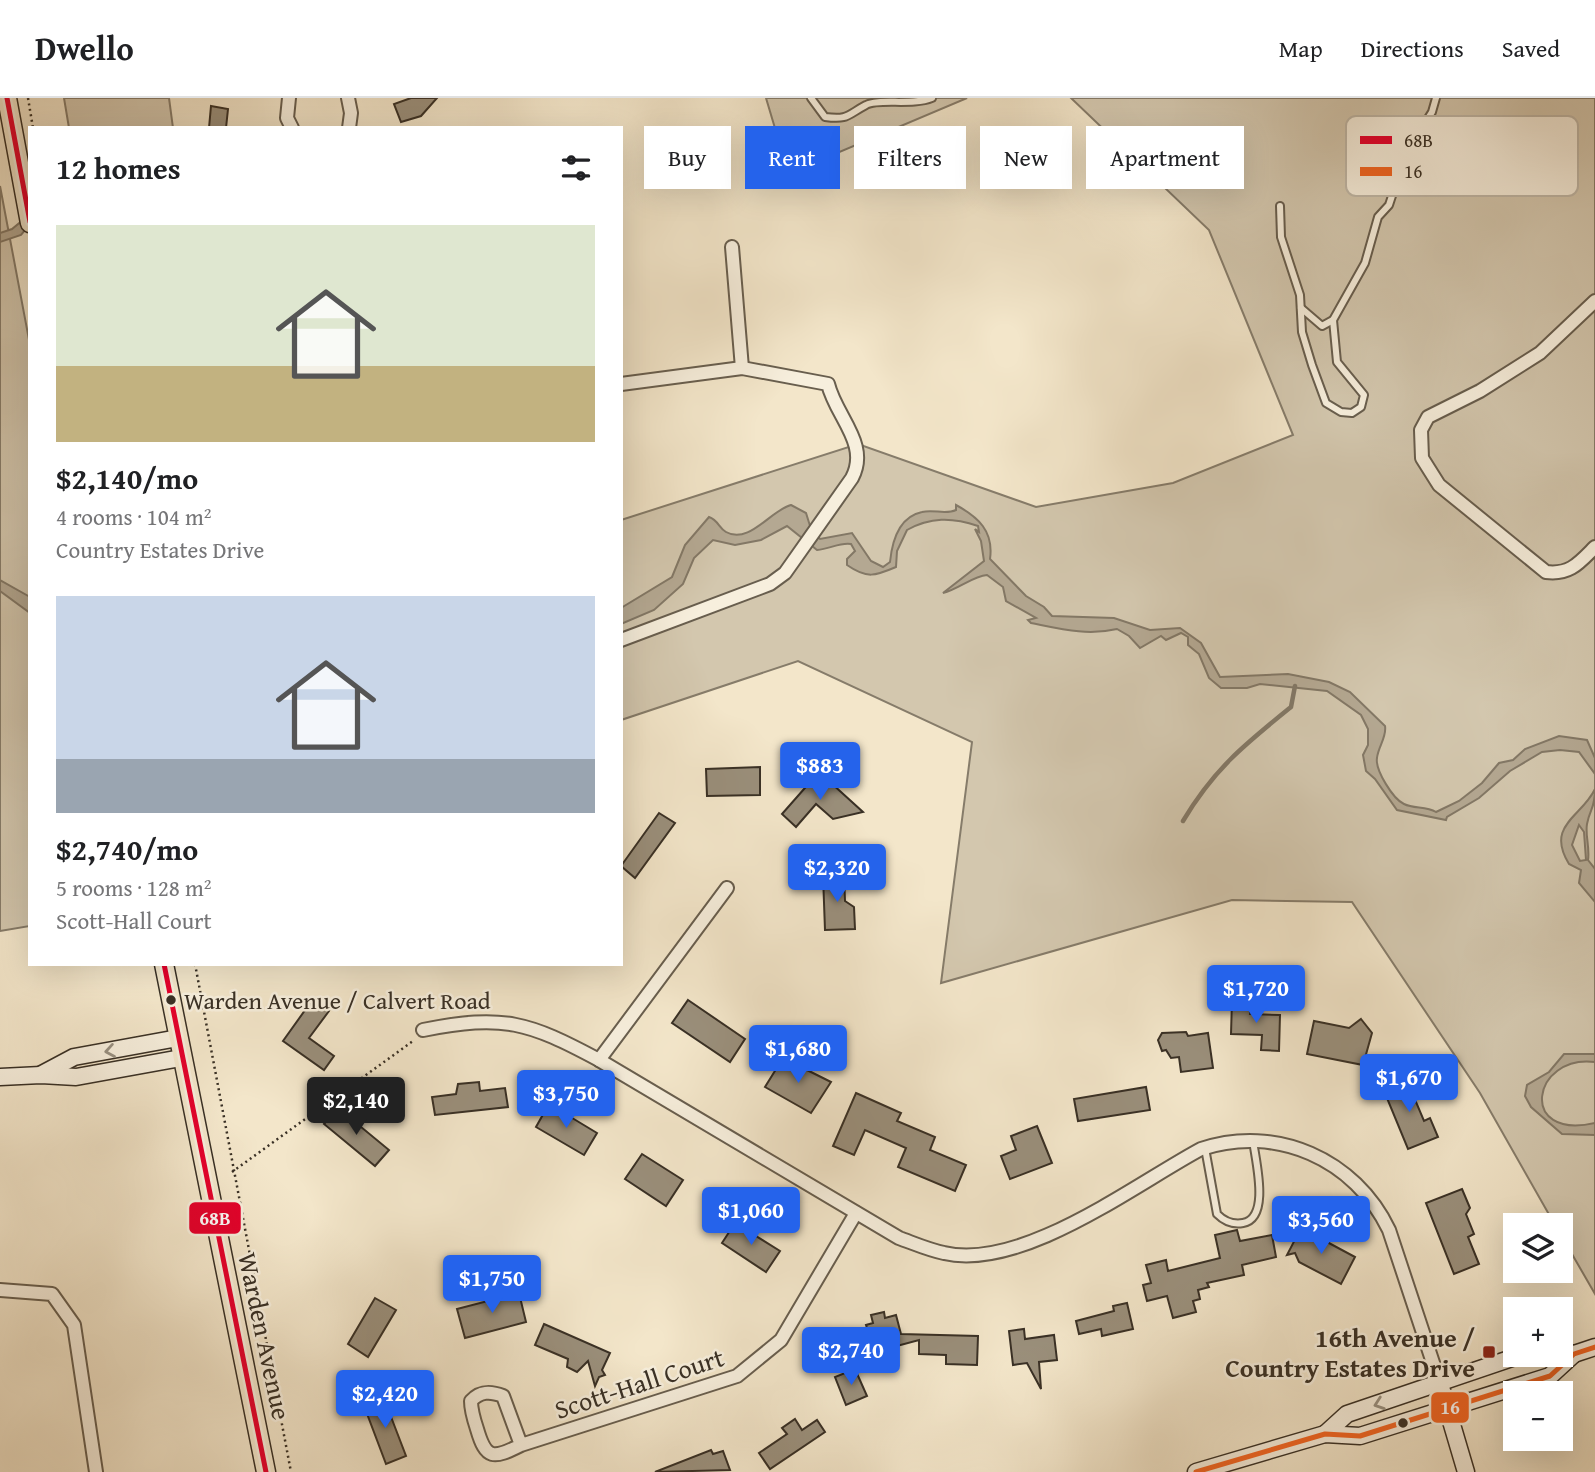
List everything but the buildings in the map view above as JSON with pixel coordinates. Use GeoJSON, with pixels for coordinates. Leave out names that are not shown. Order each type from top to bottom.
{"type":"FeatureCollection","features":[{"type":"Feature","properties":{"kind":"main road"},"geometry":{"type":"LineString","coordinates":[[7,98],[28,214]]}},
{"type":"Feature","properties":{"kind":"main road","name":"Warden Avenue"},"geometry":{"type":"LineString","coordinates":[[164,966],[266,1472]]}},
{"type":"Feature","properties":{"kind":"main road"},"geometry":{"type":"LineString","coordinates":[[41,1075],[74,1057],[178,1038]]}},
{"type":"Feature","properties":{"kind":"main road"},"geometry":{"type":"LineString","coordinates":[[0,1077],[76,1077],[181,1058]]}},
{"type":"Feature","properties":{"kind":"main road"},"geometry":{"type":"LineString","coordinates":[[1573,1352],[1595,1347]]}},
{"type":"Feature","properties":{"kind":"main road"},"geometry":{"type":"LineString","coordinates":[[1325,1434],[1347,1415],[1503,1362]]}},
{"type":"Feature","properties":{"kind":"main road"},"geometry":{"type":"LineString","coordinates":[[1196,1472],[1325,1434],[1360,1436],[1550,1376],[1557,1367]]}},
{"type":"Feature","properties":{"kind":"main road"},"geometry":{"type":"LineString","coordinates":[[1440,1384],[1466,1472]]}},
{"type":"Feature","properties":{"kind":"street"},"geometry":{"type":"LineString","coordinates":[[289,98],[287,118],[291,126]]}},
{"type":"Feature","properties":{"kind":"street"},"geometry":{"type":"LineString","coordinates":[[348,98],[351,113],[349,126]]}},
{"type":"Feature","properties":{"kind":"street"},"geometry":{"type":"LineString","coordinates":[[732,247],[742,368]]}},
{"type":"Feature","properties":{"kind":"street"},"geometry":{"type":"LineString","coordinates":[[1592,309],[1540,353],[1480,391],[1428,416],[1421,430],[1422,458],[1439,485],[1546,572],[1560,574],[1574,569],[1595,547]]}},
{"type":"Feature","properties":{"kind":"street"},"geometry":{"type":"LineString","coordinates":[[623,384],[742,368],[828,384],[832,398],[859,448],[856,470],[834,508],[785,573],[770,584],[623,639]]}},
{"type":"Feature","properties":{"kind":"street"},"geometry":{"type":"LineString","coordinates":[[599,1060],[727,888]]}},
{"type":"Feature","properties":{"kind":"street"},"geometry":{"type":"LineString","coordinates":[[424,1030],[480,1021],[529,1026],[599,1060],[899,1238],[946,1254],[1010,1251],[1051,1234],[1205,1148],[1223,1142],[1252,1140],[1285,1144],[1345,1171],[1378,1209],[1389,1230],[1440,1384]]}},
{"type":"Feature","properties":{"kind":"street","name":"Scott-Hall Court"},"geometry":{"type":"LineString","coordinates":[[520,1445],[503,1396],[492,1392],[477,1394],[471,1401],[471,1410],[482,1449],[490,1455],[502,1455],[520,1445],[737,1376],[780,1340],[856,1213]]}},
{"type":"Feature","properties":{"kind":"street"},"geometry":{"type":"LineString","coordinates":[[0,1290],[52,1294],[74,1325],[96,1472]]}},
{"type":"Feature","properties":{"kind":"lane"},"geometry":{"type":"LineString","coordinates":[[811,98],[825,117],[847,118],[867,104],[899,104],[933,98]]}},
{"type":"Feature","properties":{"kind":"lane"},"geometry":{"type":"LineString","coordinates":[[1429,116],[1436,98]]}},
{"type":"Feature","properties":{"kind":"lane"},"geometry":{"type":"LineString","coordinates":[[1301,308],[1322,326],[1333,320],[1365,263],[1378,216],[1389,205],[1392,196]]}},
{"type":"Feature","properties":{"kind":"lane"},"geometry":{"type":"LineString","coordinates":[[1280,206],[1281,237],[1301,308],[1302,332],[1326,403],[1341,412],[1352,414],[1361,407],[1364,395],[1338,362],[1333,320]]}},
{"type":"Feature","properties":{"kind":"lane"},"geometry":{"type":"LineString","coordinates":[[1205,1148],[1217,1214],[1229,1223],[1242,1223],[1251,1220],[1258,1206],[1252,1140]]}},
{"type":"Feature","properties":{"kind":"path"},"geometry":{"type":"LineString","coordinates":[[28,98],[33,126]]}},
{"type":"Feature","properties":{"kind":"path"},"geometry":{"type":"LineString","coordinates":[[195,966],[232,1172],[291,1472]]}},
{"type":"Feature","properties":{"kind":"path"},"geometry":{"type":"LineString","coordinates":[[232,1172],[406,1047],[424,1030]]}},
{"type":"Feature","properties":{"kind":"shaded area"},"geometry":{"type":"Polygon","coordinates":[[[64,98],[169,98],[173,126],[69,126],[64,98]]]}},
{"type":"Feature","properties":{"kind":"shaded area"},"geometry":{"type":"Polygon","coordinates":[[[766,98],[967,98],[901,126],[854,126],[854,146],[840,152],[840,126],[774,126],[766,98]]]}},
{"type":"Feature","properties":{"kind":"shaded area"},"geometry":{"type":"Polygon","coordinates":[[[1071,98],[1595,98],[1595,1294],[1573,1256],[1573,1213],[1548,1213],[1480,1093],[1352,902],[1232,900],[941,983],[972,742],[798,661],[623,719],[623,519],[858,444],[1036,507],[1173,483],[1293,435],[1209,230],[1166,189],[1244,189],[1244,126],[1100,126],[1071,98]]]}},
{"type":"Feature","properties":{"kind":"shaded area"},"geometry":{"type":"Polygon","coordinates":[[[0,186],[28,334],[28,926],[0,931],[0,186]]]}},
{"type":"Feature","properties":{"kind":"shaded area"},"geometry":{"type":"Polygon","coordinates":[[[24,219],[26,229],[21,235],[0,242],[0,233],[12,229],[24,219]]]}},
{"type":"Feature","properties":{"kind":"shaded area"},"geometry":{"type":"Polygon","coordinates":[[[791,505],[806,513],[811,529],[820,539],[852,533],[871,561],[883,567],[890,562],[892,546],[907,519],[922,512],[956,510],[956,505],[983,526],[991,549],[990,559],[1026,596],[1044,607],[1052,616],[1114,618],[1150,630],[1180,628],[1201,643],[1220,677],[1288,674],[1329,682],[1350,692],[1385,726],[1377,758],[1379,770],[1395,796],[1408,806],[1436,812],[1459,801],[1482,783],[1499,763],[1513,760],[1525,749],[1559,736],[1587,740],[1595,758],[1595,774],[1579,752],[1542,752],[1510,771],[1479,798],[1446,820],[1397,810],[1366,771],[1363,755],[1368,745],[1368,729],[1361,715],[1327,691],[1260,684],[1247,688],[1221,688],[1209,678],[1199,654],[1188,645],[1188,637],[1181,633],[1166,640],[1161,636],[1140,648],[1129,636],[1117,629],[1085,632],[1031,623],[1028,620],[1036,618],[1006,601],[1003,587],[987,575],[943,593],[984,561],[981,541],[975,529],[979,532],[978,526],[959,521],[933,521],[907,530],[897,551],[896,567],[871,575],[847,565],[847,559],[855,551],[851,544],[817,550],[787,526],[761,540],[735,545],[713,540],[694,558],[683,584],[654,610],[623,623],[623,607],[672,577],[685,545],[709,517],[726,532],[735,535],[751,530],[791,505]]]}},
{"type":"Feature","properties":{"kind":"shaded area"},"geometry":{"type":"Polygon","coordinates":[[[0,580],[28,596],[28,612],[0,591],[0,580]]]}},
{"type":"Feature","properties":{"kind":"shaded area"},"geometry":{"type":"Polygon","coordinates":[[[1595,789],[1587,828],[1588,860],[1595,869],[1595,902],[1579,883],[1581,870],[1569,864],[1561,840],[1568,822],[1595,789]],[[1579,825],[1572,845],[1580,861],[1586,860],[1584,832],[1579,825]]]}},
{"type":"Feature","properties":{"kind":"shaded area"},"geometry":{"type":"Polygon","coordinates":[[[1564,1054],[1595,1054],[1595,1062],[1574,1063],[1557,1071],[1547,1083],[1542,1096],[1544,1110],[1553,1120],[1570,1125],[1595,1123],[1595,1135],[1562,1134],[1531,1107],[1525,1096],[1527,1085],[1549,1072],[1564,1054]]]}},
{"type":"Feature","properties":{"kind":"waterway"},"geometry":{"type":"LineString","coordinates":[[1183,821],[1218,772],[1291,707],[1295,686]]}},
{"type":"Feature","properties":{"kind":"transit line","name":"68B"},"geometry":{"type":"LineString","coordinates":[[7,98],[28,211]]}},
{"type":"Feature","properties":{"kind":"transit line","name":"68B"},"geometry":{"type":"LineString","coordinates":[[164,966],[266,1472]]}},
{"type":"Feature","properties":{"kind":"transit line","name":"16"},"geometry":{"type":"LineString","coordinates":[[1196,1472],[1325,1434],[1360,1436],[1550,1376],[1574,1354],[1595,1347]]}},
{"type":"Feature","properties":{"kind":"place","name":"Warden Avenue / Calvert Road"},"geometry":{"type":"Point","coordinates":[171,1000]}},
{"type":"Feature","properties":{"kind":"place","name":"16th Avenue / Country Estates Drive"},"geometry":{"type":"Point","coordinates":[1489,1352]}}]}
